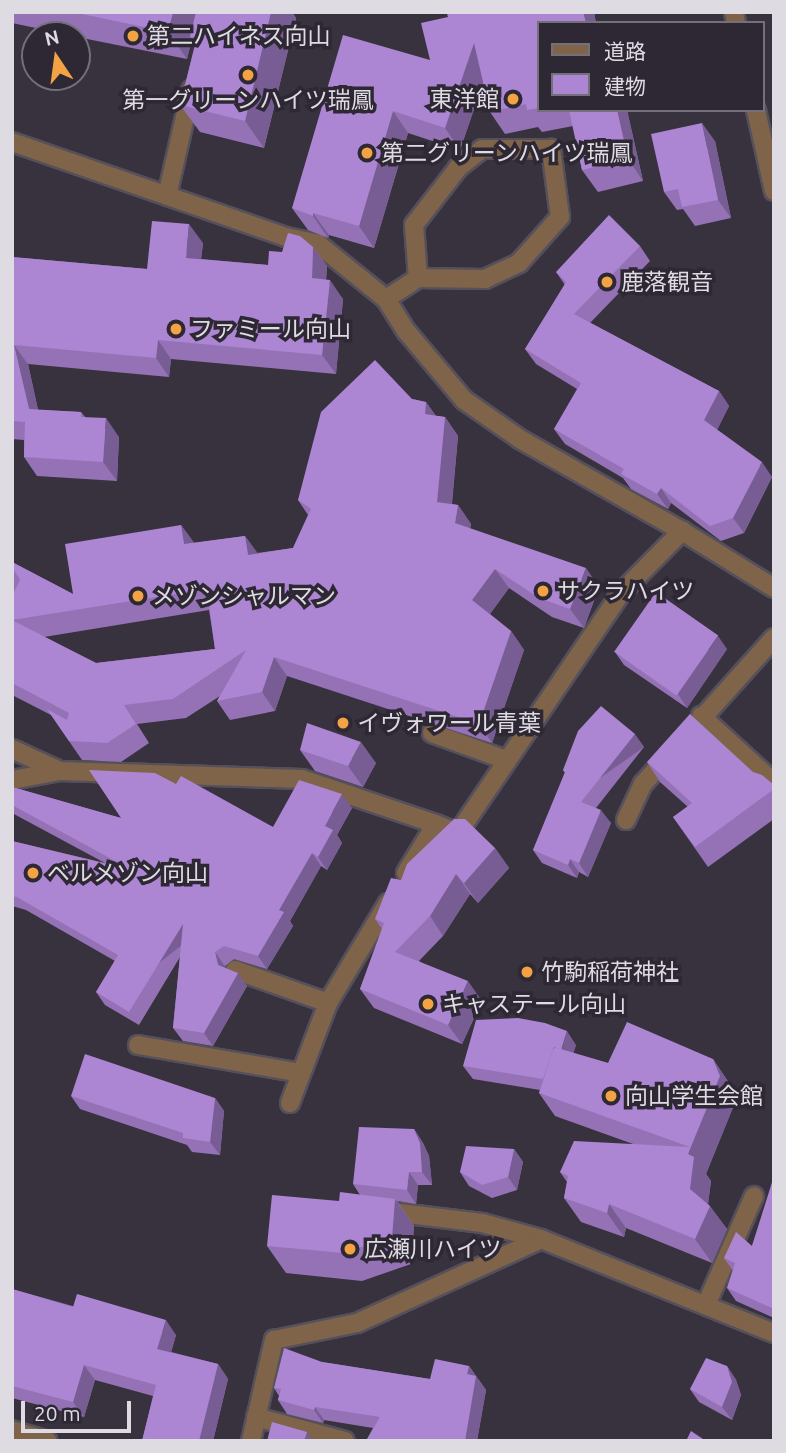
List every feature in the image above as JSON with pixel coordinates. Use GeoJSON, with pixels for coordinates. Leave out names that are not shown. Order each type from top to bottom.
{"type":"FeatureCollection","features":[{"type":"Feature","properties":{"kind":"street"},"geometry":{"type":"LineString","coordinates":[[167,196],[194,78]]}},
{"type":"Feature","properties":{"kind":"street"},"geometry":{"type":"LineString","coordinates":[[756,112],[774,191]]}},
{"type":"Feature","properties":{"kind":"street"},"geometry":{"type":"LineString","coordinates":[[12,142],[286,237],[318,244],[386,299],[407,332],[464,400],[520,439],[682,531],[774,588]]}},
{"type":"Feature","properties":{"kind":"street"},"geometry":{"type":"LineString","coordinates":[[386,299],[418,278],[485,279],[519,263],[561,217],[551,149],[482,149],[458,168],[414,225],[418,278]]}},
{"type":"Feature","properties":{"kind":"street"},"geometry":{"type":"LineString","coordinates":[[12,780],[60,771],[302,779],[458,833],[622,592],[682,531]]}},
{"type":"Feature","properties":{"kind":"street"},"geometry":{"type":"LineString","coordinates":[[626,820],[643,784],[701,716],[774,638]]}},
{"type":"Feature","properties":{"kind":"street"},"geometry":{"type":"LineString","coordinates":[[701,716],[774,783]]}},
{"type":"Feature","properties":{"kind":"street"},"geometry":{"type":"LineString","coordinates":[[432,733],[506,760]]}},
{"type":"Feature","properties":{"kind":"street"},"geometry":{"type":"LineString","coordinates":[[12,749],[60,771]]}},
{"type":"Feature","properties":{"kind":"street"},"geometry":{"type":"LineString","coordinates":[[290,1103],[328,1003],[436,824]]}},
{"type":"Feature","properties":{"kind":"street"},"geometry":{"type":"LineString","coordinates":[[235,970],[328,1003]]}},
{"type":"Feature","properties":{"kind":"street"},"geometry":{"type":"LineString","coordinates":[[138,1045],[301,1073]]}},
{"type":"Feature","properties":{"kind":"street"},"geometry":{"type":"LineString","coordinates":[[706,1305],[754,1196]]}},
{"type":"Feature","properties":{"kind":"street"},"geometry":{"type":"LineString","coordinates":[[360,1208],[482,1223],[541,1239],[774,1333]]}},
{"type":"Feature","properties":{"kind":"street"},"geometry":{"type":"LineString","coordinates":[[251,1441],[274,1339],[357,1323],[541,1239]]}},
{"type":"Feature","properties":{"kind":"street"},"geometry":{"type":"LineString","coordinates":[[256,1417],[345,1441]]}},
{"type":"Feature","properties":{"kind":"street"},"geometry":{"type":"LineString","coordinates":[[12,1430],[47,1441]]}},
{"type":"Feature","properties":{"kind":"building"},"geometry":{"type":"Polygon","coordinates":[[[72,12],[173,12],[168,32],[72,12]]]}},
{"type":"Feature","properties":{"kind":"building"},"geometry":{"type":"Polygon","coordinates":[[[196,12],[271,12],[245,121],[180,105],[197,38],[190,37],[196,12]]]}},
{"type":"Feature","properties":{"kind":"building"},"geometry":{"type":"Polygon","coordinates":[[[447,12],[583,12],[585,21],[538,21],[538,108],[527,110],[526,104],[490,112],[474,43],[445,128],[393,111],[359,226],[313,213],[313,216],[292,208],[343,35],[430,60],[421,23],[448,17],[447,12]]]}},
{"type":"Feature","properties":{"kind":"building"},"geometry":{"type":"Polygon","coordinates":[[[569,112],[617,112],[628,159],[582,170],[569,112]]]}},
{"type":"Feature","properties":{"kind":"building"},"geometry":{"type":"Polygon","coordinates":[[[702,123],[718,200],[682,207],[678,189],[664,192],[651,134],[702,123]]]}},
{"type":"Feature","properties":{"kind":"building"},"geometry":{"type":"Polygon","coordinates":[[[609,215],[640,246],[574,314],[719,391],[704,420],[762,462],[733,518],[710,526],[661,488],[657,494],[621,474],[624,469],[554,429],[581,383],[525,349],[566,282],[556,272],[609,215]]]}},
{"type":"Feature","properties":{"kind":"building","name":"ファミール向山"},"geometry":{"type":"Polygon","coordinates":[[[152,221],[189,224],[186,258],[268,265],[269,251],[282,252],[288,233],[300,236],[313,247],[312,278],[330,280],[322,355],[158,340],[156,358],[14,345],[29,409],[81,412],[81,417],[106,418],[103,462],[24,457],[25,422],[12,421],[12,257],[147,269],[152,221]]]}},
{"type":"Feature","properties":{"kind":"building"},"geometry":{"type":"Polygon","coordinates":[[[375,360],[412,399],[426,402],[425,414],[445,417],[437,502],[458,505],[455,523],[586,568],[570,609],[539,598],[495,569],[472,600],[511,631],[479,724],[274,657],[262,692],[217,701],[246,650],[173,699],[124,705],[136,724],[107,743],[69,741],[47,709],[67,720],[69,713],[12,683],[12,596],[20,580],[12,570],[12,562],[73,594],[65,544],[181,525],[184,544],[245,536],[248,555],[293,548],[311,509],[298,500],[321,412],[375,360]],[[207,589],[12,620],[96,663],[215,649],[207,589]]]}},
{"type":"Feature","properties":{"kind":"building"},"geometry":{"type":"Polygon","coordinates":[[[656,592],[718,636],[676,695],[614,652],[656,592]]]}},
{"type":"Feature","properties":{"kind":"building"},"geometry":{"type":"Polygon","coordinates":[[[601,706],[635,734],[581,802],[601,810],[579,863],[570,859],[568,865],[533,850],[565,772],[563,770],[578,731],[601,706]]]}},
{"type":"Feature","properties":{"kind":"building"},"geometry":{"type":"Polygon","coordinates":[[[690,714],[753,772],[762,775],[774,785],[774,789],[695,847],[673,817],[692,803],[647,762],[690,714]]]}},
{"type":"Feature","properties":{"kind":"building"},"geometry":{"type":"Polygon","coordinates":[[[307,723],[361,742],[348,766],[300,750],[307,723]]]}},
{"type":"Feature","properties":{"kind":"building"},"geometry":{"type":"Polygon","coordinates":[[[89,770],[155,773],[176,784],[181,776],[273,827],[299,780],[342,794],[325,826],[333,830],[318,857],[312,853],[279,910],[284,912],[258,956],[224,946],[215,952],[218,965],[238,973],[204,1033],[173,1028],[183,924],[129,1012],[96,992],[118,955],[12,896],[12,841],[115,866],[117,862],[12,805],[12,787],[121,818],[89,770]]]}},
{"type":"Feature","properties":{"kind":"building"},"geometry":{"type":"Polygon","coordinates":[[[454,819],[465,819],[495,848],[464,883],[456,874],[430,916],[395,952],[468,981],[448,1025],[360,989],[384,923],[375,919],[391,878],[401,880],[407,864],[454,819]]]}},
{"type":"Feature","properties":{"kind":"building"},"geometry":{"type":"Polygon","coordinates":[[[518,1018],[567,1031],[561,1050],[554,1047],[543,1079],[463,1066],[476,1020],[518,1018]]]}},
{"type":"Feature","properties":{"kind":"building"},"geometry":{"type":"Polygon","coordinates":[[[627,1022],[713,1059],[720,1076],[688,1154],[694,1157],[690,1189],[710,1206],[695,1239],[609,1204],[607,1213],[564,1198],[568,1176],[560,1172],[574,1141],[690,1147],[539,1093],[554,1047],[608,1063],[627,1022]]]}},
{"type":"Feature","properties":{"kind":"building"},"geometry":{"type":"Polygon","coordinates":[[[85,1054],[215,1098],[210,1142],[183,1138],[183,1133],[71,1096],[85,1054]]]}},
{"type":"Feature","properties":{"kind":"building"},"geometry":{"type":"Polygon","coordinates":[[[359,1127],[414,1129],[420,1143],[422,1172],[409,1172],[407,1190],[353,1184],[359,1127]]]}},
{"type":"Feature","properties":{"kind":"building"},"geometry":{"type":"Polygon","coordinates":[[[466,1146],[514,1149],[508,1177],[482,1185],[460,1172],[466,1146]]]}},
{"type":"Feature","properties":{"kind":"building"},"geometry":{"type":"Polygon","coordinates":[[[773,1179],[774,1309],[727,1288],[735,1263],[724,1258],[736,1232],[752,1246],[773,1179]]]}},
{"type":"Feature","properties":{"kind":"building"},"geometry":{"type":"Polygon","coordinates":[[[340,1192],[395,1199],[392,1237],[343,1253],[267,1246],[272,1195],[339,1201],[340,1192]]]}},
{"type":"Feature","properties":{"kind":"building"},"geometry":{"type":"Polygon","coordinates":[[[12,1289],[73,1307],[77,1294],[166,1320],[157,1349],[218,1364],[199,1441],[142,1441],[156,1385],[84,1365],[73,1402],[12,1386],[12,1289]]]}},
{"type":"Feature","properties":{"kind":"building"},"geometry":{"type":"Polygon","coordinates":[[[284,1348],[322,1362],[430,1379],[435,1359],[469,1366],[467,1374],[476,1376],[465,1441],[366,1441],[380,1417],[315,1407],[314,1410],[278,1400],[281,1389],[274,1388],[284,1348]]]}},
{"type":"Feature","properties":{"kind":"building"},"geometry":{"type":"Polygon","coordinates":[[[706,1358],[727,1366],[732,1382],[722,1407],[690,1389],[706,1358]]]}},
{"type":"Feature","properties":{"kind":"building"},"geometry":{"type":"Polygon","coordinates":[[[272,1422],[307,1432],[304,1441],[267,1441],[272,1422]]]}},
{"type":"Feature","properties":{"kind":"building"},"geometry":{"type":"Polygon","coordinates":[[[691,1431],[706,1441],[686,1441],[691,1431]]]}},
{"type":"Feature","properties":{"kind":"place","name":"第二ハイネス向山"},"geometry":{"type":"Point","coordinates":[133,36]}},
{"type":"Feature","properties":{"kind":"place","name":"第一グリーンハイツ瑞鳳"},"geometry":{"type":"Point","coordinates":[248,75]}},
{"type":"Feature","properties":{"kind":"place","name":"東洋館"},"geometry":{"type":"Point","coordinates":[513,99]}},
{"type":"Feature","properties":{"kind":"place","name":"第二グリーンハイツ瑞鳳"},"geometry":{"type":"Point","coordinates":[367,153]}},
{"type":"Feature","properties":{"kind":"place","name":"鹿落観音"},"geometry":{"type":"Point","coordinates":[607,282]}},
{"type":"Feature","properties":{"kind":"place","name":"ファミール向山"},"geometry":{"type":"Point","coordinates":[176,329]}},
{"type":"Feature","properties":{"kind":"place","name":"サクラハイツ"},"geometry":{"type":"Point","coordinates":[543,591]}},
{"type":"Feature","properties":{"kind":"place","name":"メゾンシャルマン"},"geometry":{"type":"Point","coordinates":[138,596]}},
{"type":"Feature","properties":{"kind":"place","name":"イヴォワール青葉"},"geometry":{"type":"Point","coordinates":[343,723]}},
{"type":"Feature","properties":{"kind":"place","name":"ベルメゾン向山"},"geometry":{"type":"Point","coordinates":[33,873]}},
{"type":"Feature","properties":{"kind":"place","name":"竹駒稲荷神社"},"geometry":{"type":"Point","coordinates":[527,972]}},
{"type":"Feature","properties":{"kind":"place","name":"キャステール向山"},"geometry":{"type":"Point","coordinates":[428,1004]}},
{"type":"Feature","properties":{"kind":"place","name":"向山学生会館"},"geometry":{"type":"Point","coordinates":[611,1096]}},
{"type":"Feature","properties":{"kind":"place","name":"広瀬川ハイツ"},"geometry":{"type":"Point","coordinates":[350,1249]}}]}
